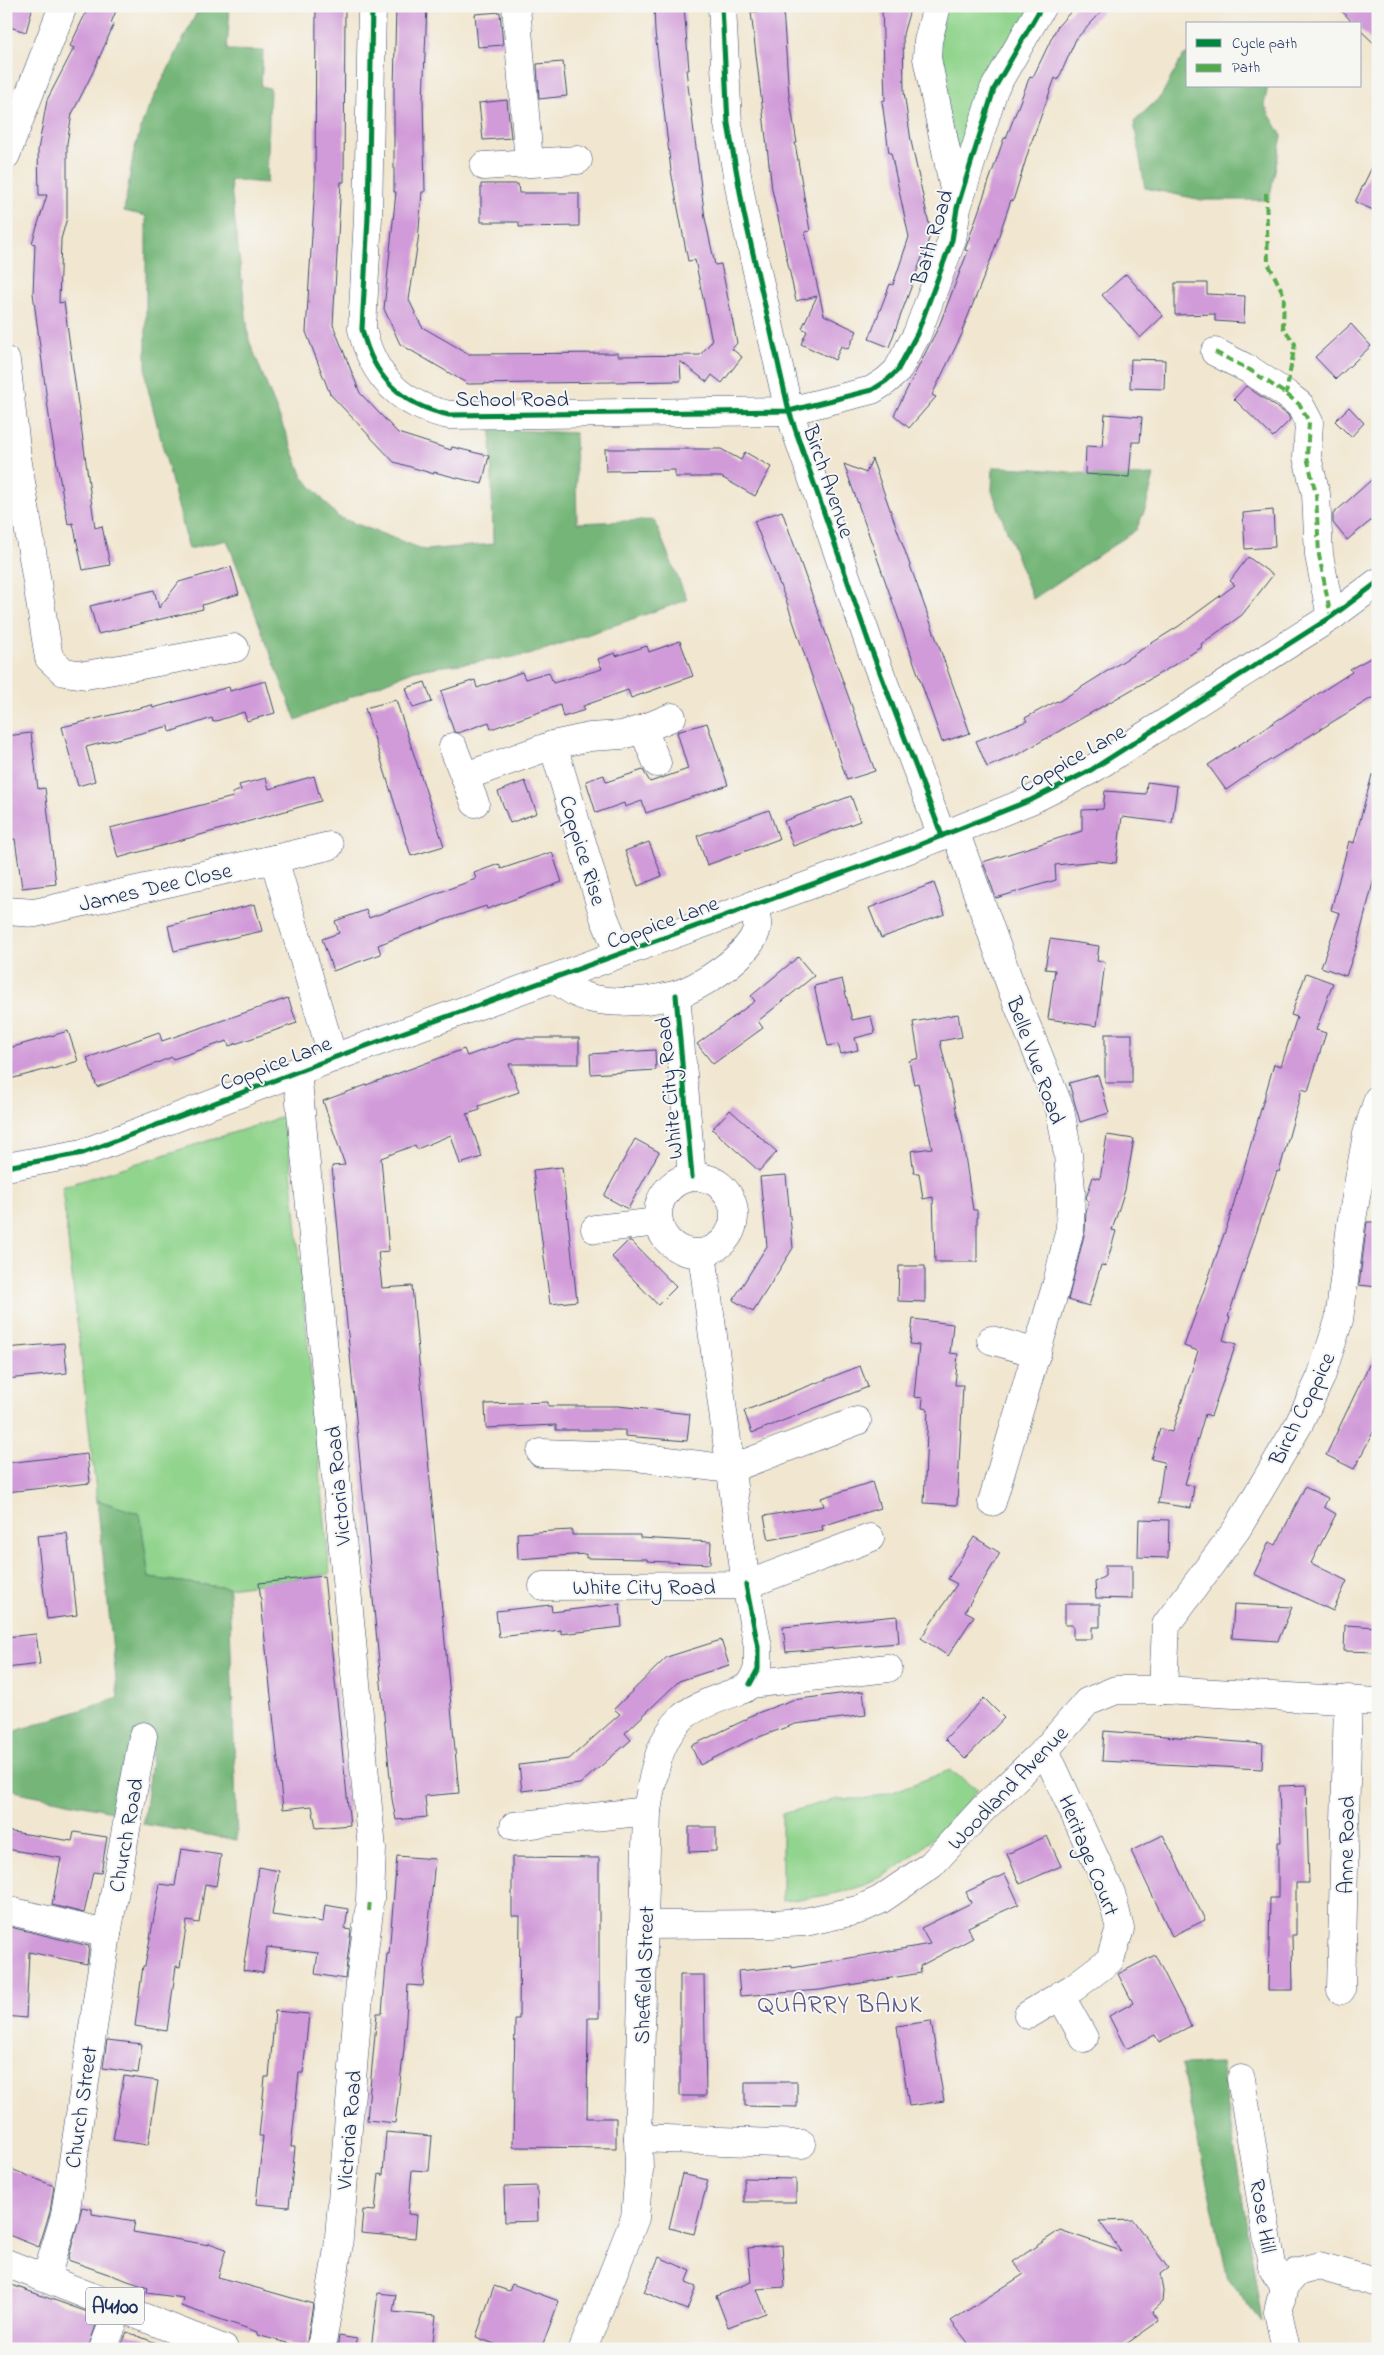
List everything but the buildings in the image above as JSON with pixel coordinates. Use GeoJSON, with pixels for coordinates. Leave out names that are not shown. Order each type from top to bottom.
{"type":"FeatureCollection","features":[{"type":"Feature","properties":{"kind":"street"},"geometry":{"type":"LineString","coordinates":[[6,155],[62,6]]}},
{"type":"Feature","properties":{"kind":"street","name":"School Road"},"geometry":{"type":"LineString","coordinates":[[372,6],[368,217],[362,329],[366,345],[375,366],[392,387],[418,407],[449,415],[789,411]]}},
{"type":"Feature","properties":{"kind":"street"},"geometry":{"type":"LineString","coordinates":[[516,6],[529,162]]}},
{"type":"Feature","properties":{"kind":"street","name":"Birch Avenue"},"geometry":{"type":"LineString","coordinates":[[722,6],[728,124],[744,214],[789,411],[870,646],[949,833]]}},
{"type":"Feature","properties":{"kind":"street","name":"Bath Road"},"geometry":{"type":"LineString","coordinates":[[937,6],[928,41],[927,58],[957,208]]}},
{"type":"Feature","properties":{"kind":"street","name":"Bath Road"},"geometry":{"type":"LineString","coordinates":[[789,411],[872,390],[897,371],[917,334],[952,240],[957,208],[994,89],[1042,6]]}},
{"type":"Feature","properties":{"kind":"street"},"geometry":{"type":"LineString","coordinates":[[484,166],[578,160]]}},
{"type":"Feature","properties":{"kind":"street"},"geometry":{"type":"LineString","coordinates":[[1215,352],[1250,370],[1286,394],[1300,405],[1309,422],[1307,457],[1316,494],[1319,555],[1330,617]]}},
{"type":"Feature","properties":{"kind":"street"},"geometry":{"type":"LineString","coordinates":[[6,360],[17,458],[48,658],[64,672],[86,675],[235,648]]}},
{"type":"Feature","properties":{"kind":"street","name":"Coppice Lane"},"geometry":{"type":"LineString","coordinates":[[6,1167],[83,1153],[332,1058],[949,833],[1031,800],[1091,770],[1330,617],[1378,582]]}},
{"type":"Feature","properties":{"kind":"street"},"geometry":{"type":"LineString","coordinates":[[466,776],[553,745],[590,737],[622,735],[672,717]]}},
{"type":"Feature","properties":{"kind":"street"},"geometry":{"type":"LineString","coordinates":[[643,729],[657,763]]}},
{"type":"Feature","properties":{"kind":"street","name":"Coppice Rise"},"geometry":{"type":"LineString","coordinates":[[553,745],[604,917],[619,954]]}},
{"type":"Feature","properties":{"kind":"street"},"geometry":{"type":"LineString","coordinates":[[453,747],[475,803]]}},
{"type":"Feature","properties":{"kind":"street","name":"Belle Vue Road"},"geometry":{"type":"LineString","coordinates":[[949,833],[1060,1109],[1068,1156],[1071,1190],[1070,1228],[1057,1284],[992,1502]]}},
{"type":"Feature","properties":{"kind":"street","name":"James Dee Close"},"geometry":{"type":"LineString","coordinates":[[6,911],[35,913],[330,846]]}},
{"type":"Feature","properties":{"kind":"street"},"geometry":{"type":"LineString","coordinates":[[274,859],[332,1058]]}},
{"type":"Feature","properties":{"kind":"street","name":"Coppice Lane"},"geometry":{"type":"LineString","coordinates":[[554,978],[576,993],[594,999],[628,1002],[676,995],[713,976],[736,958],[752,940],[758,927],[754,904]]}},
{"type":"Feature","properties":{"kind":"street","name":"White City Road"},"geometry":{"type":"LineString","coordinates":[[676,995],[692,1177]]}},
{"type":"Feature","properties":{"kind":"street","name":"Victoria Road"},"geometry":{"type":"LineString","coordinates":[[297,1071],[372,1848],[369,1906],[360,1983],[338,2250],[321,2349]]}},
{"type":"Feature","properties":{"kind":"street","name":"Birch Coppice"},"geometry":{"type":"LineString","coordinates":[[1164,1690],[1166,1625],[1237,1529],[1299,1424],[1321,1377],[1339,1320],[1351,1225],[1367,1134],[1378,1099]]}},
{"type":"Feature","properties":{"kind":"street","name":"White City Road"},"geometry":{"type":"LineString","coordinates":[[659,1222],[659,1207],[666,1192],[677,1182],[692,1177],[708,1179],[723,1188],[732,1202],[734,1218],[730,1234],[718,1247],[702,1253],[746,1585],[758,1647],[758,1669],[750,1684]]}},
{"type":"Feature","properties":{"kind":"street"},"geometry":{"type":"LineString","coordinates":[[595,1228],[659,1222],[664,1236],[674,1246],[688,1252],[702,1253]]}},
{"type":"Feature","properties":{"kind":"street"},"geometry":{"type":"LineString","coordinates":[[991,1340],[1037,1353]]}},
{"type":"Feature","properties":{"kind":"street"},"geometry":{"type":"LineString","coordinates":[[541,1453],[630,1456],[730,1469],[857,1422]]}},
{"type":"Feature","properties":{"kind":"street","name":"White City Road"},"geometry":{"type":"LineString","coordinates":[[543,1586],[746,1585],[870,1538]]}},
{"type":"Feature","properties":{"kind":"street"},"geometry":{"type":"LineString","coordinates":[[514,1826],[647,1811],[653,1774],[661,1750],[676,1724],[686,1714],[750,1684],[888,1668]]}},
{"type":"Feature","properties":{"kind":"street","name":"Woodland Avenue"},"geometry":{"type":"LineString","coordinates":[[644,1925],[779,1924],[831,1917],[858,1910],[880,1900],[931,1866],[983,1809],[1045,1750],[1087,1702],[1116,1690],[1164,1690],[1378,1702]]}},
{"type":"Feature","properties":{"kind":"street","name":"Anne Road"},"geometry":{"type":"LineString","coordinates":[[1341,1990],[1348,1699]]}},
{"type":"Feature","properties":{"kind":"street","name":"Church Road"},"geometry":{"type":"LineString","coordinates":[[107,1934],[143,1736]]}},
{"type":"Feature","properties":{"kind":"street","name":"Heritage Court"},"geometry":{"type":"LineString","coordinates":[[1028,2015],[1110,1960],[1120,1929],[1111,1893],[1045,1750]]}},
{"type":"Feature","properties":{"kind":"street","name":"Sheffield Street"},"geometry":{"type":"LineString","coordinates":[[583,2349],[635,2218],[639,2170],[638,2138],[647,1811]]}},
{"type":"Feature","properties":{"kind":"street"},"geometry":{"type":"LineString","coordinates":[[6,1910],[107,1934]]}},
{"type":"Feature","properties":{"kind":"street","name":"Church Street"},"geometry":{"type":"LineString","coordinates":[[46,2278],[65,2215],[86,2059],[107,1934]]}},
{"type":"Feature","properties":{"kind":"street"},"geometry":{"type":"LineString","coordinates":[[1060,1995],[1084,2038]]}},
{"type":"Feature","properties":{"kind":"street","name":"Rose Hill"},"geometry":{"type":"LineString","coordinates":[[1241,2079],[1272,2266],[1284,2287]]}},
{"type":"Feature","properties":{"kind":"street"},"geometry":{"type":"LineString","coordinates":[[638,2138],[802,2144]]}},
{"type":"Feature","properties":{"kind":"street","name":"A4100"},"geometry":{"type":"LineString","coordinates":[[6,2263],[224,2349]]}},
{"type":"Feature","properties":{"kind":"street"},"geometry":{"type":"LineString","coordinates":[[1286,2349],[1278,2312],[1284,2287],[1296,2272],[1319,2266],[1378,2283]]}},
{"type":"Feature","properties":{"kind":"street"},"geometry":{"type":"LineString","coordinates":[[103,2349],[119,2308]]}},
{"type":"Feature","properties":{"kind":"green space"},"geometry":{"type":"Polygon","coordinates":[[[200,6],[230,6],[227,50],[263,51],[261,87],[270,88],[267,183],[230,180],[249,340],[303,477],[338,517],[425,550],[493,544],[491,429],[575,433],[577,523],[654,520],[687,600],[529,655],[415,670],[296,720],[227,540],[189,549],[146,381],[146,216],[124,211],[134,151],[145,115],[200,6]]]}},
{"type":"Feature","properties":{"kind":"green space"},"geometry":{"type":"Polygon","coordinates":[[[945,6],[1032,6],[962,170],[935,60],[945,6]]]}},
{"type":"Feature","properties":{"kind":"green space"},"geometry":{"type":"Polygon","coordinates":[[[1186,54],[1186,88],[1268,88],[1264,105],[1282,136],[1269,200],[1202,200],[1145,188],[1134,122],[1161,96],[1183,56],[1186,54]]]}},
{"type":"Feature","properties":{"kind":"green space"},"geometry":{"type":"Polygon","coordinates":[[[993,467],[1134,476],[1154,475],[1146,507],[1136,530],[1033,599],[992,491],[993,467]]]}},
{"type":"Feature","properties":{"kind":"green space"},"geometry":{"type":"Polygon","coordinates":[[[286,1116],[330,1574],[229,1588],[149,1578],[140,1514],[97,1500],[62,1187],[286,1116]]]}},
{"type":"Feature","properties":{"kind":"green space"},"geometry":{"type":"Polygon","coordinates":[[[97,1500],[140,1514],[149,1578],[229,1588],[237,1840],[143,1824],[153,1745],[117,1812],[18,1792],[6,1785],[6,1734],[118,1698],[97,1500]]]}},
{"type":"Feature","properties":{"kind":"green space"},"geometry":{"type":"Polygon","coordinates":[[[950,1770],[978,1790],[937,1834],[907,1861],[872,1882],[853,1889],[827,1895],[782,1901],[782,1814],[836,1799],[864,1799],[893,1792],[950,1770]]]}},
{"type":"Feature","properties":{"kind":"green space"},"geometry":{"type":"Polygon","coordinates":[[[1221,2064],[1262,2323],[1228,2279],[1181,2065],[1221,2064]]]}},
{"type":"Feature","properties":{"kind":"marked path"},"geometry":{"type":"LineString","coordinates":[[1266,193],[1268,263],[1284,295],[1283,327],[1295,344],[1286,394]]}},
{"type":"Feature","properties":{"kind":"marked path"},"geometry":{"type":"LineString","coordinates":[[1215,352],[1250,370],[1286,394],[1300,405],[1309,422],[1307,457],[1316,494],[1319,555],[1331,617]]}},
{"type":"Feature","properties":{"kind":"marked path"},"geometry":{"type":"LineString","coordinates":[[369,1911],[370,1900]]}},
{"type":"Feature","properties":{"kind":"cycle path"},"geometry":{"type":"LineString","coordinates":[[372,6],[368,217],[362,329],[373,361],[392,386],[403,396],[417,404],[449,415],[789,411],[872,390],[886,381],[897,371],[917,334],[952,240],[957,208],[994,89],[1042,6]]}},
{"type":"Feature","properties":{"kind":"cycle path"},"geometry":{"type":"LineString","coordinates":[[722,6],[728,124],[744,214],[789,411],[870,646],[942,836]]}},
{"type":"Feature","properties":{"kind":"cycle path"},"geometry":{"type":"LineString","coordinates":[[6,1167],[83,1153],[333,1058],[909,849],[1031,800],[1091,770],[1331,617],[1378,582]]}},
{"type":"Feature","properties":{"kind":"cycle path"},"geometry":{"type":"LineString","coordinates":[[676,995],[692,1177]]}},
{"type":"Feature","properties":{"kind":"cycle path"},"geometry":{"type":"LineString","coordinates":[[746,1585],[758,1647],[758,1669],[750,1684]]}},
{"type":"Feature","properties":{"kind":"district","name":"QUARRY BANK"},"geometry":{"type":"Point","coordinates":[840,2003]}}]}
